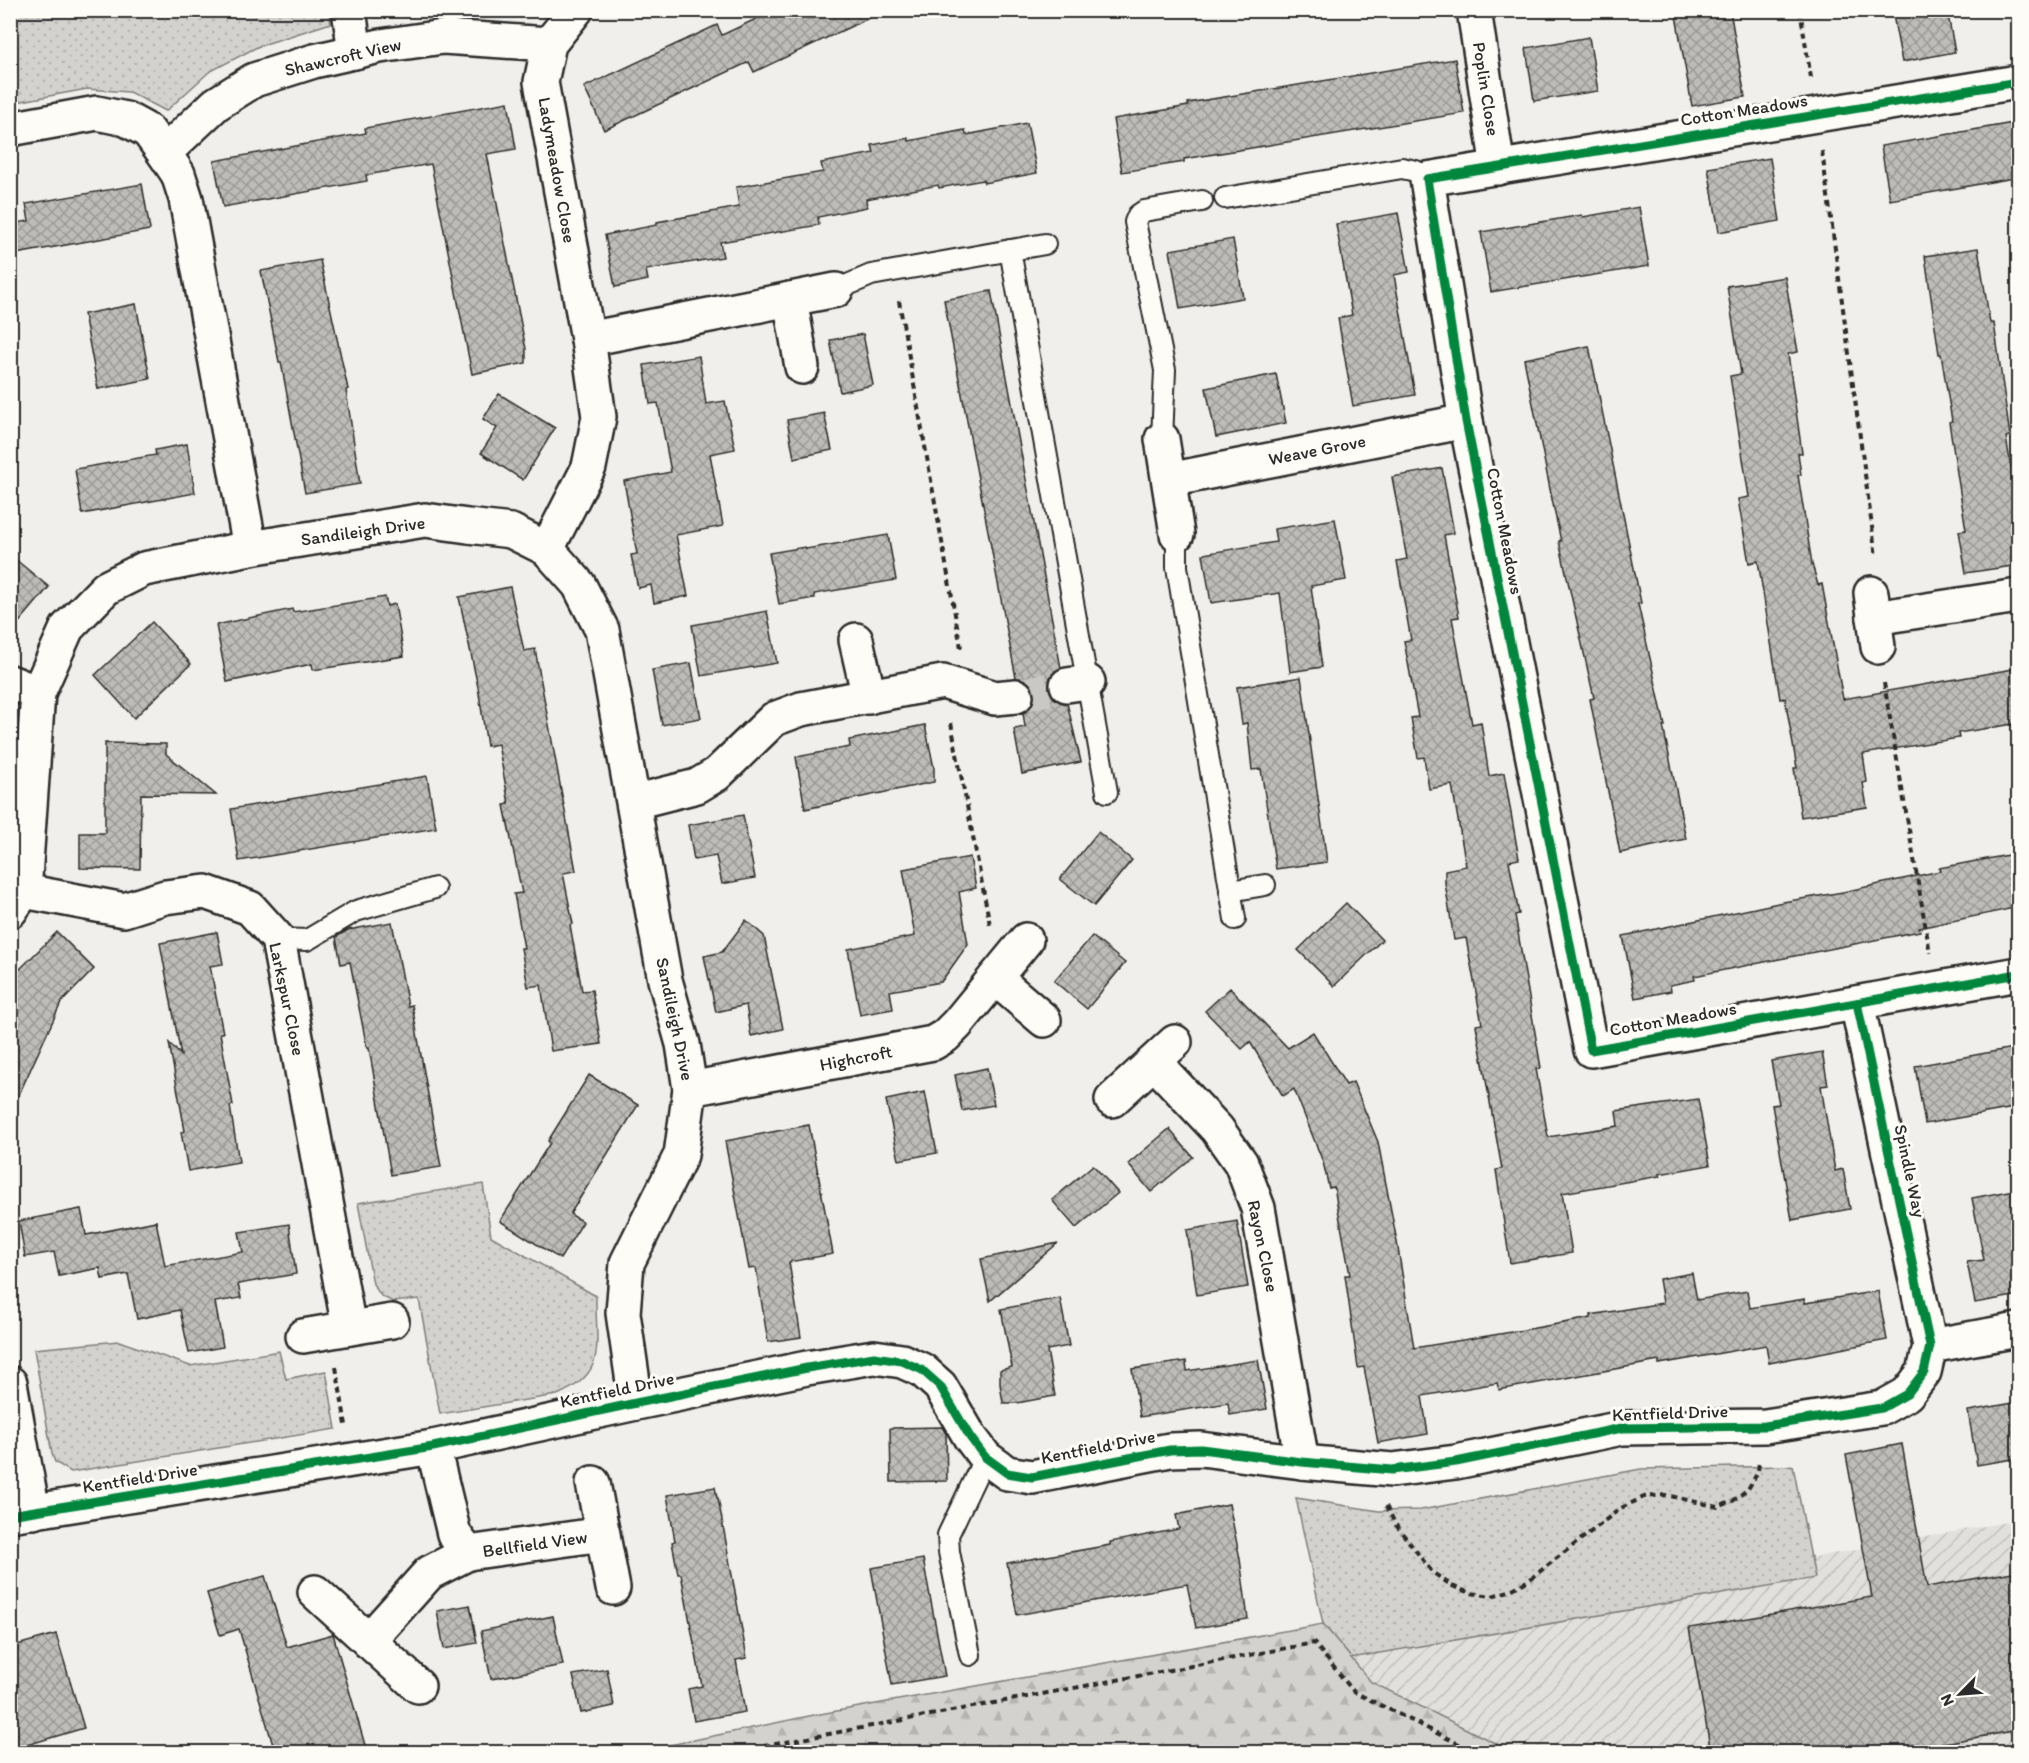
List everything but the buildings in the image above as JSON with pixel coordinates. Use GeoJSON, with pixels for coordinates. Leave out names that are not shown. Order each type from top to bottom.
{"type":"FeatureCollection","features":[{"type":"Feature","properties":{"kind":"street"},"geometry":{"type":"LineString","coordinates":[[349,10],[355,52]]}},
{"type":"Feature","properties":{"kind":"street","name":"Ladymeadow Close"},"geometry":{"type":"LineString","coordinates":[[547,549],[589,467],[598,417],[588,339],[541,82],[549,44],[576,10]]}},
{"type":"Feature","properties":{"kind":"street","name":"Poplin Close"},"geometry":{"type":"LineString","coordinates":[[1474,10],[1498,168]]}},
{"type":"Feature","properties":{"kind":"street","name":"Shawcroft View"},"geometry":{"type":"LineString","coordinates":[[164,153],[216,104],[254,80],[314,61],[443,37],[549,44]]}},
{"type":"Feature","properties":{"kind":"street","name":"Cotton Meadows"},"geometry":{"type":"LineString","coordinates":[[2019,82],[1427,179],[1466,421],[1591,1050],[2019,974]]}},
{"type":"Feature","properties":{"kind":"street"},"geometry":{"type":"LineString","coordinates":[[10,129],[97,113],[126,119],[148,131],[178,174],[186,199],[250,548]]}},
{"type":"Feature","properties":{"kind":"street"},"geometry":{"type":"LineString","coordinates":[[588,339],[836,290]]}},
{"type":"Feature","properties":{"kind":"street"},"geometry":{"type":"LineString","coordinates":[[790,299],[802,367]]}},
{"type":"Feature","properties":{"kind":"street","name":"Weave Grove"},"geometry":{"type":"LineString","coordinates":[[1169,480],[1466,421]]}},
{"type":"Feature","properties":{"kind":"street"},"geometry":{"type":"LineString","coordinates":[[1162,439],[1177,534]]}},
{"type":"Feature","properties":{"kind":"street","name":"Sandileigh Drive"},"geometry":{"type":"LineString","coordinates":[[17,901],[24,687],[67,628],[106,588],[144,569],[250,548],[425,520],[511,531],[547,549],[579,585],[602,630],[665,980],[683,1044],[690,1089],[681,1155],[627,1263],[623,1313],[636,1403]]}},
{"type":"Feature","properties":{"kind":"street"},"geometry":{"type":"LineString","coordinates":[[1874,619],[2019,596]]}},
{"type":"Feature","properties":{"kind":"street"},"geometry":{"type":"LineString","coordinates":[[856,640],[869,698]]}},
{"type":"Feature","properties":{"kind":"street"},"geometry":{"type":"LineString","coordinates":[[634,802],[697,786],[717,774],[774,720],[801,709],[956,686],[995,698],[1016,696]]}},
{"type":"Feature","properties":{"kind":"street","name":"Larkspur Close"},"geometry":{"type":"LineString","coordinates":[[17,901],[124,910],[165,897],[205,892],[250,908],[278,939],[327,1332]]}},
{"type":"Feature","properties":{"kind":"street","name":"Highcroft"},"geometry":{"type":"LineString","coordinates":[[690,1089],[933,1043],[945,1036],[957,1024],[1026,940]]}},
{"type":"Feature","properties":{"kind":"street"},"geometry":{"type":"LineString","coordinates":[[997,975],[1044,1020]]}},
{"type":"Feature","properties":{"kind":"street","name":"Spindle Way"},"geometry":{"type":"LineString","coordinates":[[1857,1003],[1930,1346]]}},
{"type":"Feature","properties":{"kind":"street","name":"Rayon Close"},"geometry":{"type":"LineString","coordinates":[[1112,1100],[1164,1052],[1240,1163],[1258,1208],[1302,1462]]}},
{"type":"Feature","properties":{"kind":"street"},"geometry":{"type":"LineString","coordinates":[[327,1332],[392,1321]]}},
{"type":"Feature","properties":{"kind":"street"},"geometry":{"type":"LineString","coordinates":[[1930,1346],[2019,1330]]}},
{"type":"Feature","properties":{"kind":"street","name":"Kentfield Drive"},"geometry":{"type":"LineString","coordinates":[[22,1514],[433,1447],[807,1368],[874,1357],[902,1361],[922,1370],[940,1386],[970,1437],[985,1457],[1007,1473],[1032,1477],[1170,1450],[1201,1449],[1302,1462],[1392,1470],[1456,1462],[1622,1428],[1765,1426],[1882,1408],[1907,1394],[1924,1372],[1930,1346]]}},
{"type":"Feature","properties":{"kind":"street"},"geometry":{"type":"LineString","coordinates":[[10,1383],[22,1514]]}},
{"type":"Feature","properties":{"kind":"street","name":"Bellfield View"},"geometry":{"type":"LineString","coordinates":[[433,1447],[454,1534],[468,1553]]}},
{"type":"Feature","properties":{"kind":"street","name":"Bellfield View"},"geometry":{"type":"LineString","coordinates":[[593,1483],[613,1588]]}},
{"type":"Feature","properties":{"kind":"street","name":"Bellfield View"},"geometry":{"type":"LineString","coordinates":[[369,1641],[429,1573],[468,1553],[603,1534]]}},
{"type":"Feature","properties":{"kind":"street"},"geometry":{"type":"LineString","coordinates":[[315,1592],[418,1686]]}},
{"type":"Feature","properties":{"kind":"lane"},"geometry":{"type":"LineString","coordinates":[[1225,198],[1402,168],[1416,171],[1427,179]]}},
{"type":"Feature","properties":{"kind":"lane"},"geometry":{"type":"LineString","coordinates":[[1162,439],[1165,370],[1135,222],[1138,215],[1144,212],[1202,201]]}},
{"type":"Feature","properties":{"kind":"lane"},"geometry":{"type":"LineString","coordinates":[[836,290],[871,276],[893,271],[1044,244]]}},
{"type":"Feature","properties":{"kind":"lane"},"geometry":{"type":"LineString","coordinates":[[1010,250],[1077,683],[1107,792]]}},
{"type":"Feature","properties":{"kind":"lane"},"geometry":{"type":"LineString","coordinates":[[1177,534],[1177,567],[1234,919]]}},
{"type":"Feature","properties":{"kind":"lane"},"geometry":{"type":"LineString","coordinates":[[1230,891],[1265,885]]}},
{"type":"Feature","properties":{"kind":"lane"},"geometry":{"type":"LineString","coordinates":[[278,939],[307,940],[356,911],[435,888]]}},
{"type":"Feature","properties":{"kind":"lane"},"geometry":{"type":"LineString","coordinates":[[970,1655],[949,1552],[948,1535],[985,1457]]}},
{"type":"Feature","properties":{"kind":"path"},"geometry":{"type":"LineString","coordinates":[[1800,10],[1818,115],[1877,565],[1874,619],[1936,989]]}},
{"type":"Feature","properties":{"kind":"path"},"geometry":{"type":"LineString","coordinates":[[893,271],[997,975]]}},
{"type":"Feature","properties":{"kind":"path"},"geometry":{"type":"LineString","coordinates":[[327,1332],[351,1460]]}},
{"type":"Feature","properties":{"kind":"path"},"geometry":{"type":"LineString","coordinates":[[1375,1469],[1386,1506],[1396,1525],[1432,1572],[1452,1586],[1470,1593],[1492,1596],[1509,1591],[1529,1580],[1622,1508],[1644,1497],[1666,1495],[1718,1507],[1733,1501],[1748,1489],[1758,1472],[1765,1426]]}},
{"type":"Feature","properties":{"kind":"path"},"geometry":{"type":"LineString","coordinates":[[733,1752],[1314,1643],[1354,1692],[1475,1752]]}},
{"type":"Feature","properties":{"kind":"shaded area"},"geometry":{"type":"Polygon","coordinates":[[[2018,1520],[2018,1752],[1513,1752],[1371,1682],[1351,1658],[1814,1578],[1810,1558],[2018,1520]]]}},
{"type":"Feature","properties":{"kind":"green space"},"geometry":{"type":"Polygon","coordinates":[[[11,10],[328,10],[331,23],[259,46],[209,72],[166,111],[129,92],[87,89],[11,103],[11,10]]]}},
{"type":"Feature","properties":{"kind":"green space"},"geometry":{"type":"Polygon","coordinates":[[[373,10],[532,11],[527,16],[454,12],[374,18],[373,10]]]}},
{"type":"Feature","properties":{"kind":"green space"},"geometry":{"type":"Polygon","coordinates":[[[483,1184],[491,1236],[596,1296],[596,1355],[585,1377],[574,1387],[557,1395],[440,1414],[419,1299],[393,1302],[381,1296],[373,1284],[358,1203],[483,1184]]]}},
{"type":"Feature","properties":{"kind":"green space"},"geometry":{"type":"Polygon","coordinates":[[[119,1341],[190,1366],[279,1351],[286,1379],[326,1371],[336,1429],[71,1472],[55,1462],[52,1454],[34,1349],[119,1341]]]}},
{"type":"Feature","properties":{"kind":"green space"},"geometry":{"type":"Polygon","coordinates":[[[1793,1466],[1815,1578],[1351,1658],[1323,1624],[1296,1498],[1379,1511],[1421,1510],[1641,1469],[1793,1466]]]}},
{"type":"Feature","properties":{"kind":"green space"},"geometry":{"type":"Polygon","coordinates":[[[1323,1624],[1371,1682],[1513,1752],[636,1752],[809,1716],[1323,1624]]]}},
{"type":"Feature","properties":{"kind":"tunnel"},"geometry":{"type":"LineString","coordinates":[[1016,696],[1067,685]]}},
{"type":"Feature","properties":{"kind":"cycle path"},"geometry":{"type":"LineString","coordinates":[[2018,82],[1427,179],[1466,421],[1591,1050],[2018,974]]}},
{"type":"Feature","properties":{"kind":"cycle path"},"geometry":{"type":"LineString","coordinates":[[10,1515],[433,1447],[807,1368],[874,1357],[902,1361],[922,1370],[940,1386],[970,1437],[985,1457],[1007,1473],[1032,1477],[1170,1450],[1201,1449],[1302,1462],[1392,1470],[1456,1462],[1622,1428],[1765,1426],[1882,1408],[1907,1394],[1924,1372],[1930,1346],[1857,1003]]}}]}
